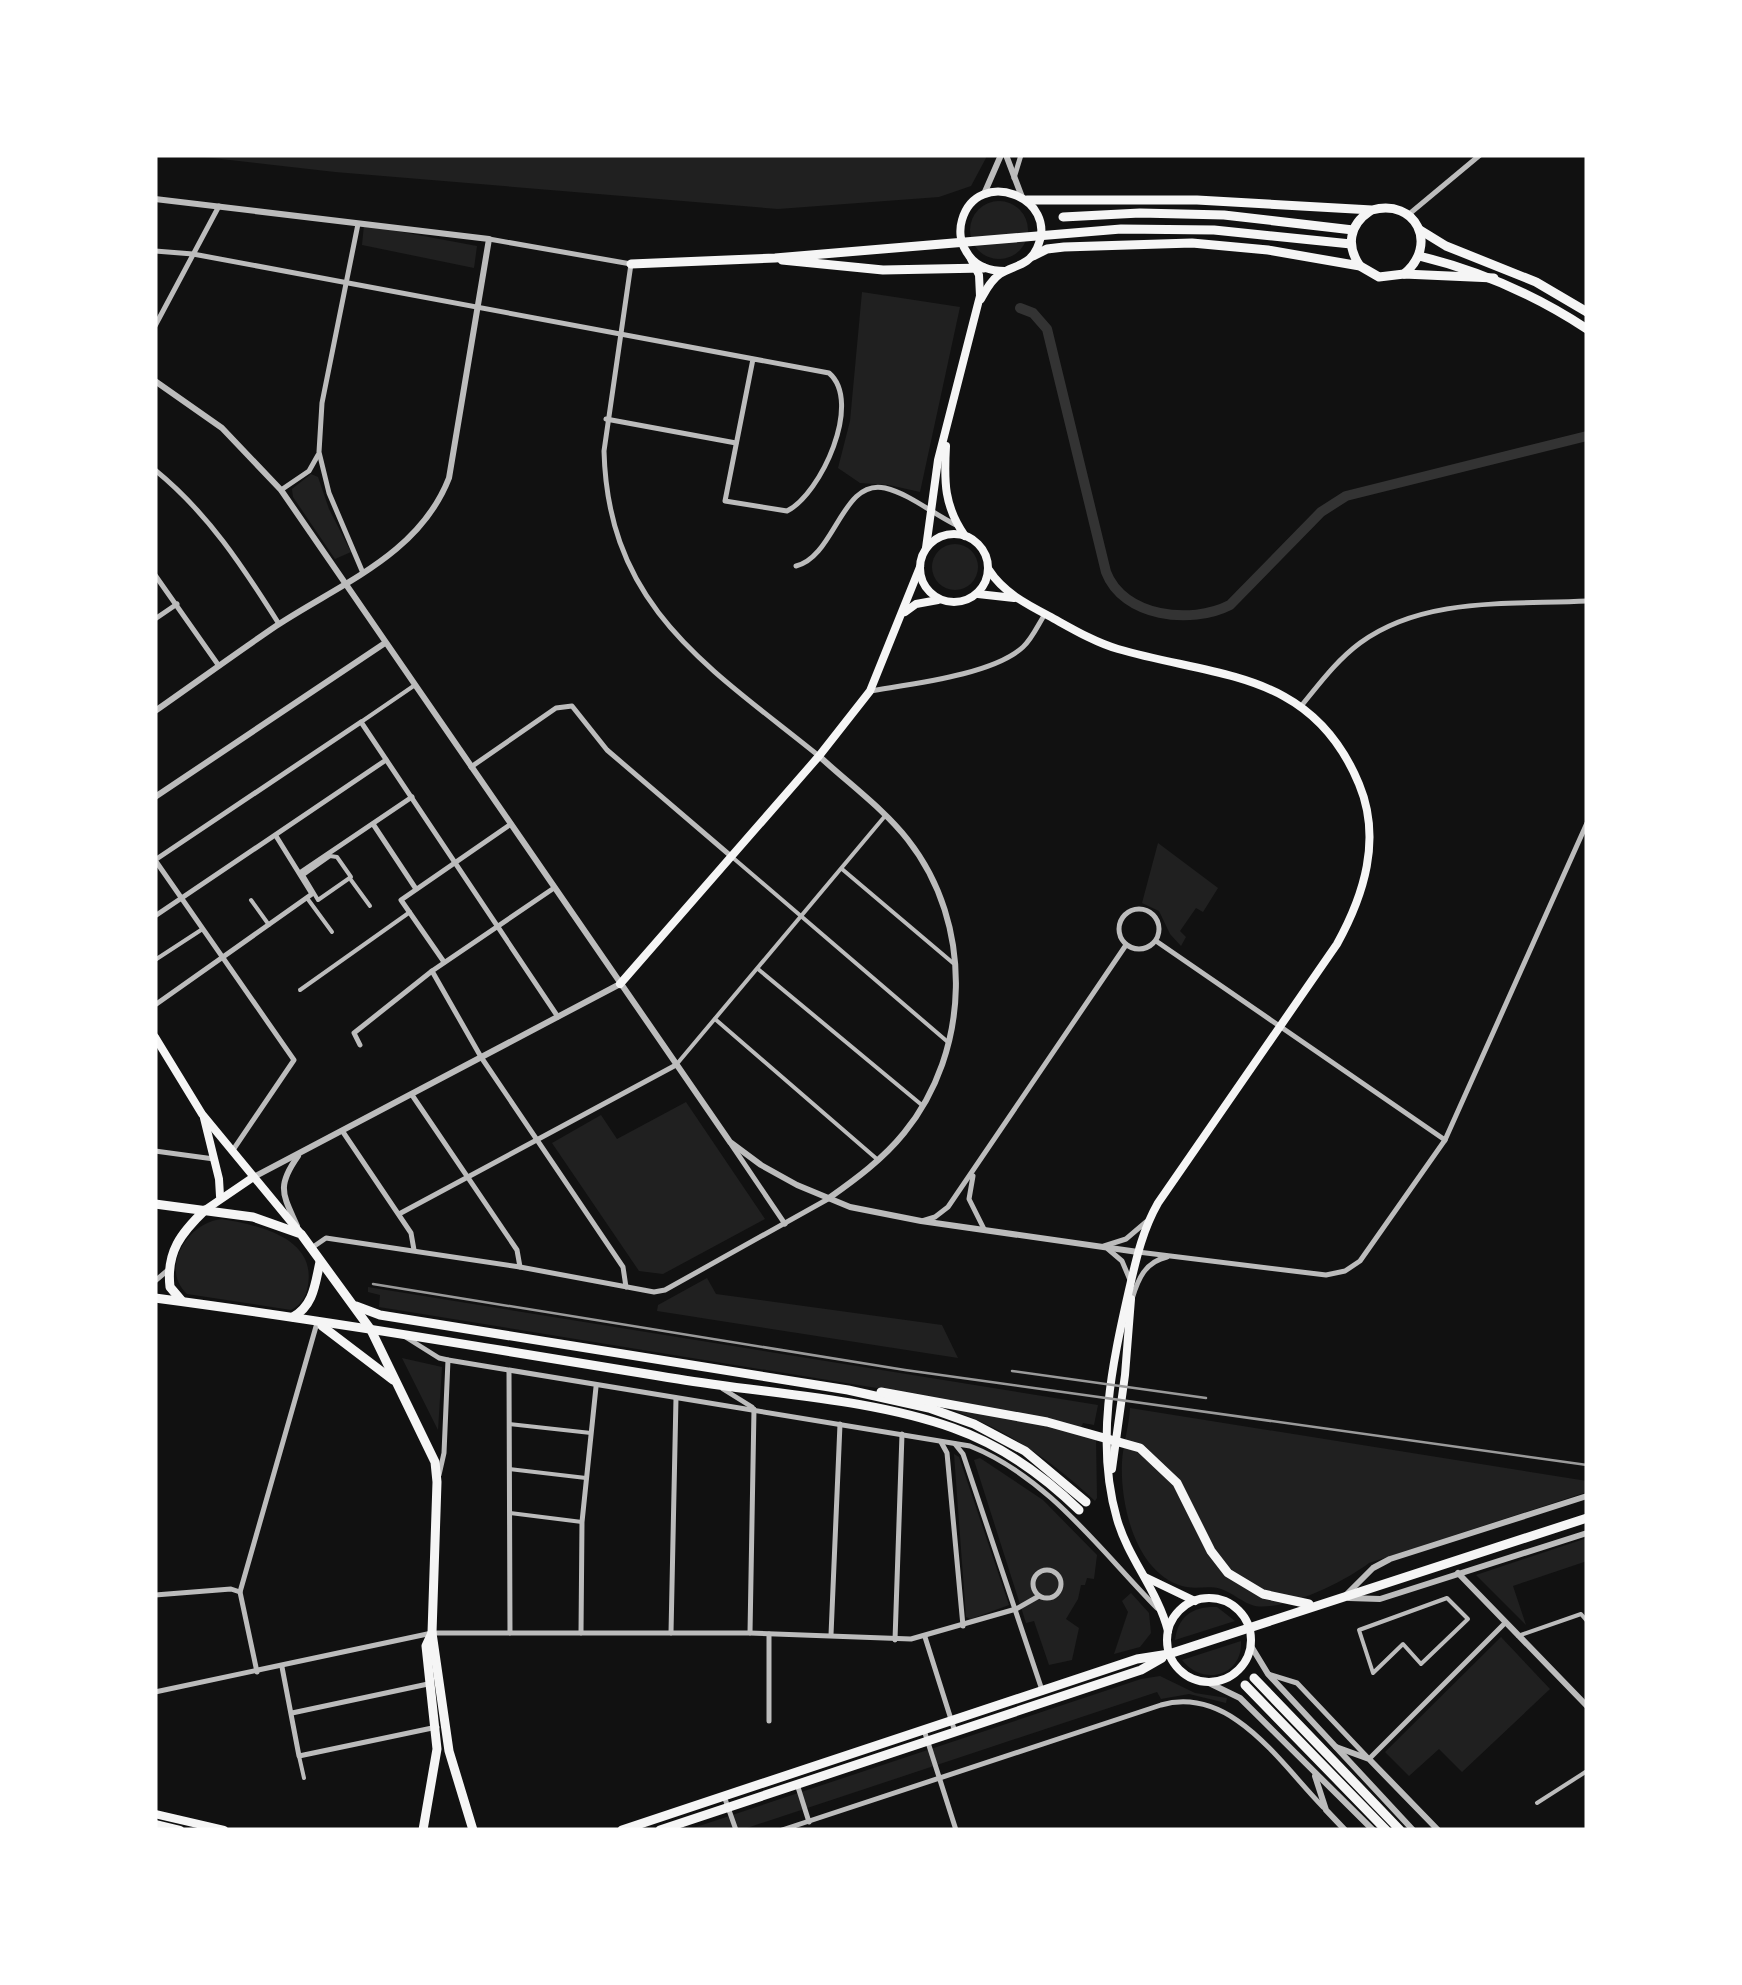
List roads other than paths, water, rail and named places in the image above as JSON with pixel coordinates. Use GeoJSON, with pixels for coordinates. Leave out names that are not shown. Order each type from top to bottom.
{"type":"FeatureCollection","features":[{"type":"Feature","properties":{"kind":"main road"},"geometry":{"type":"LineString","coordinates":[[620,984],[732,858],[870,691],[926,548],[938,460],[978,304],[977,265],[962,243],[961,225],[968,208],[984,194],[1007,191],[1024,198],[1197,200],[1372,210],[1389,207],[1408,215],[1420,230],[1446,246],[1536,282],[1587,312]]}},
{"type":"Feature","properties":{"kind":"main road"},"geometry":{"type":"LineString","coordinates":[[1024,198],[1036,212],[1041,230],[1033,256]]}},
{"type":"Feature","properties":{"kind":"main road"},"geometry":{"type":"LineString","coordinates":[[1360,266],[1351,244],[1353,230],[1372,210]]}},
{"type":"Feature","properties":{"kind":"main road"},"geometry":{"type":"LineString","coordinates":[[1062,217],[1140,213],[1224,215],[1353,230]]}},
{"type":"Feature","properties":{"kind":"main road"},"geometry":{"type":"LineString","coordinates":[[632,264],[774,258],[1062,231],[1214,230],[1351,244]]}},
{"type":"Feature","properties":{"kind":"main road"},"geometry":{"type":"LineString","coordinates":[[1404,274],[1420,256],[1420,230]]}},
{"type":"Feature","properties":{"kind":"main road"},"geometry":{"type":"LineString","coordinates":[[978,304],[993,280],[1005,271],[1047,249],[1064,247],[1192,243],[1240,246],[1360,266],[1379,277],[1404,274],[1494,278]]}},
{"type":"Feature","properties":{"kind":"main road"},"geometry":{"type":"LineString","coordinates":[[1420,256],[1494,278],[1587,329]]}},
{"type":"Feature","properties":{"kind":"main road"},"geometry":{"type":"LineString","coordinates":[[774,258],[798,264],[882,270],[977,265],[1005,271]]}},
{"type":"Feature","properties":{"kind":"main road"},"geometry":{"type":"LineString","coordinates":[[948,428],[945,498],[965,536],[982,547],[996,581],[1044,614],[1112,647],[1257,682],[1302,706],[1350,762],[1368,818],[1369,854],[1357,908],[1149,1220],[1130,1287],[1107,1410],[1110,1484],[1121,1531],[1161,1612],[1168,1631],[1169,1654],[1184,1674],[1207,1682],[1231,1676],[1240,1668],[1251,1646],[1243,1616],[1222,1600],[1195,1601],[1145,1576]]}},
{"type":"Feature","properties":{"kind":"main road"},"geometry":{"type":"LineString","coordinates":[[926,548],[946,535],[965,536]]}},
{"type":"Feature","properties":{"kind":"main road"},"geometry":{"type":"LineString","coordinates":[[920,567],[923,583],[941,600]]}},
{"type":"Feature","properties":{"kind":"main road"},"geometry":{"type":"LineString","coordinates":[[977,594],[989,570]]}},
{"type":"Feature","properties":{"kind":"main road"},"geometry":{"type":"LineString","coordinates":[[902,615],[916,604],[941,600],[956,603],[977,594],[1018,599]]}},
{"type":"Feature","properties":{"kind":"main road"},"geometry":{"type":"LineString","coordinates":[[155,1037],[202,1114],[354,1304],[430,1448],[437,1482],[432,1633],[451,1762],[473,1830]]}},
{"type":"Feature","properties":{"kind":"main road"},"geometry":{"type":"LineString","coordinates":[[202,1114],[220,1196]]}},
{"type":"Feature","properties":{"kind":"main road"},"geometry":{"type":"LineString","coordinates":[[182,1301],[170,1287],[168,1270],[176,1242],[220,1196],[252,1178]]}},
{"type":"Feature","properties":{"kind":"main road"},"geometry":{"type":"LineString","coordinates":[[155,1204],[253,1217],[301,1234]]}},
{"type":"Feature","properties":{"kind":"main road"},"geometry":{"type":"LineString","coordinates":[[290,1318],[311,1299],[320,1262]]}},
{"type":"Feature","properties":{"kind":"main road"},"geometry":{"type":"LineString","coordinates":[[1110,1484],[1125,1375],[1133,1274]]}},
{"type":"Feature","properties":{"kind":"main road"},"geometry":{"type":"LineString","coordinates":[[155,1298],[898,1414],[955,1429],[1020,1461],[1083,1506],[1025,1450],[974,1424],[929,1408],[848,1390],[380,1315],[354,1304]]}},
{"type":"Feature","properties":{"kind":"main road"},"geometry":{"type":"LineString","coordinates":[[317,1322],[396,1382]]}},
{"type":"Feature","properties":{"kind":"main road"},"geometry":{"type":"LineString","coordinates":[[848,1390],[967,1406],[1133,1444],[1150,1454],[1177,1483],[1211,1551],[1228,1572],[1263,1594],[1314,1605]]}},
{"type":"Feature","properties":{"kind":"main road"},"geometry":{"type":"LineString","coordinates":[[660,1830],[927,1741],[953,1726],[1042,1690],[1137,1659],[1169,1654],[1587,1518]]}},
{"type":"Feature","properties":{"kind":"main road"},"geometry":{"type":"LineString","coordinates":[[1168,1631],[1178,1612],[1195,1601]]}},
{"type":"Feature","properties":{"kind":"main road"},"geometry":{"type":"LineString","coordinates":[[424,1830],[438,1750],[426,1646],[432,1633]]}},
{"type":"Feature","properties":{"kind":"main road"},"geometry":{"type":"LineString","coordinates":[[622,1830],[924,1730],[953,1726],[1141,1670],[1169,1654]]}},
{"type":"Feature","properties":{"kind":"main road"},"geometry":{"type":"LineString","coordinates":[[1386,1830],[1250,1682],[1400,1830]]}},
{"type":"Feature","properties":{"kind":"main road"},"geometry":{"type":"LineString","coordinates":[[155,1814],[224,1830]]}},
{"type":"Feature","properties":{"kind":"main road"},"geometry":{"type":"LineString","coordinates":[[155,1824],[180,1830]]}},
{"type":"Feature","properties":{"kind":"street"},"geometry":{"type":"LineString","coordinates":[[1003,155],[1024,198]]}},
{"type":"Feature","properties":{"kind":"street"},"geometry":{"type":"LineString","coordinates":[[984,194],[1003,155]]}},
{"type":"Feature","properties":{"kind":"street"},"geometry":{"type":"LineString","coordinates":[[1014,181],[1022,155]]}},
{"type":"Feature","properties":{"kind":"street"},"geometry":{"type":"LineString","coordinates":[[1408,215],[1480,155]]}},
{"type":"Feature","properties":{"kind":"street"},"geometry":{"type":"LineString","coordinates":[[155,199],[490,239],[632,264],[606,419],[604,478],[614,529],[645,596],[706,664],[819,756],[908,839],[942,903],[956,965],[950,1044],[922,1106],[905,1132],[879,1160],[828,1199],[664,1290],[654,1292],[326,1238],[310,1248]]}},
{"type":"Feature","properties":{"kind":"street"},"geometry":{"type":"LineString","coordinates":[[155,326],[219,206]]}},
{"type":"Feature","properties":{"kind":"street"},"geometry":{"type":"LineString","coordinates":[[359,222],[322,403],[319,452],[329,493],[363,572]]}},
{"type":"Feature","properties":{"kind":"street"},"geometry":{"type":"LineString","coordinates":[[156,708],[403,545],[423,526],[449,478],[490,239]]}},
{"type":"Feature","properties":{"kind":"street"},"geometry":{"type":"LineString","coordinates":[[155,250],[828,373],[836,380],[840,392],[841,416],[828,460],[795,507],[777,511],[725,502],[753,360]]}},
{"type":"Feature","properties":{"kind":"street"},"geometry":{"type":"LineString","coordinates":[[155,381],[222,428],[281,490],[785,1224]]}},
{"type":"Feature","properties":{"kind":"street"},"geometry":{"type":"LineString","coordinates":[[606,419],[736,442]]}},
{"type":"Feature","properties":{"kind":"street"},"geometry":{"type":"LineString","coordinates":[[281,490],[309,471],[319,452]]}},
{"type":"Feature","properties":{"kind":"street"},"geometry":{"type":"LineString","coordinates":[[155,470],[188,498],[216,530],[279,624]]}},
{"type":"Feature","properties":{"kind":"street"},"geometry":{"type":"LineString","coordinates":[[796,566],[815,557],[852,500],[864,490],[880,487],[896,492],[958,526]]}},
{"type":"Feature","properties":{"kind":"street"},"geometry":{"type":"LineString","coordinates":[[155,575],[218,666]]}},
{"type":"Feature","properties":{"kind":"street"},"geometry":{"type":"LineString","coordinates":[[1302,706],[1331,669],[1360,643],[1408,618],[1450,608],[1587,601]]}},
{"type":"Feature","properties":{"kind":"street"},"geometry":{"type":"LineString","coordinates":[[155,619],[177,604]]}},
{"type":"Feature","properties":{"kind":"street"},"geometry":{"type":"LineString","coordinates":[[870,691],[950,678],[1000,660],[1027,644],[1044,614]]}},
{"type":"Feature","properties":{"kind":"street"},"geometry":{"type":"LineString","coordinates":[[155,797],[385,643]]}},
{"type":"Feature","properties":{"kind":"street"},"geometry":{"type":"LineString","coordinates":[[232,1152],[294,1060],[155,860],[415,686]]}},
{"type":"Feature","properties":{"kind":"street"},"geometry":{"type":"LineString","coordinates":[[471,766],[556,708],[572,706],[607,750],[950,1044]]}},
{"type":"Feature","properties":{"kind":"street"},"geometry":{"type":"LineString","coordinates":[[361,722],[558,1017]]}},
{"type":"Feature","properties":{"kind":"street"},"geometry":{"type":"LineString","coordinates":[[155,916],[386,760]]}},
{"type":"Feature","properties":{"kind":"street"},"geometry":{"type":"LineString","coordinates":[[350,878],[318,900],[303,875],[412,798]]}},
{"type":"Feature","properties":{"kind":"street"},"geometry":{"type":"LineString","coordinates":[[399,1214],[676,1065],[885,816]]}},
{"type":"Feature","properties":{"kind":"street"},"geometry":{"type":"LineString","coordinates":[[730,1142],[761,1165],[850,1207],[1138,1252],[1314,1274],[1346,1270],[1371,1249],[1445,1140],[1587,823]]}},
{"type":"Feature","properties":{"kind":"street"},"geometry":{"type":"LineString","coordinates":[[373,824],[416,890]]}},
{"type":"Feature","properties":{"kind":"street"},"geometry":{"type":"LineString","coordinates":[[444,962],[401,900],[511,824]]}},
{"type":"Feature","properties":{"kind":"street"},"geometry":{"type":"LineString","coordinates":[[276,836],[301,872]]}},
{"type":"Feature","properties":{"kind":"street"},"geometry":{"type":"LineString","coordinates":[[155,1005],[312,894],[298,874],[332,854]]}},
{"type":"Feature","properties":{"kind":"street"},"geometry":{"type":"LineString","coordinates":[[332,854],[370,906]]}},
{"type":"Feature","properties":{"kind":"street"},"geometry":{"type":"LineString","coordinates":[[842,869],[956,965]]}},
{"type":"Feature","properties":{"kind":"street"},"geometry":{"type":"LineString","coordinates":[[360,1045],[354,1033],[444,962],[554,888]]}},
{"type":"Feature","properties":{"kind":"street"},"geometry":{"type":"LineString","coordinates":[[307,898],[332,932]]}},
{"type":"Feature","properties":{"kind":"street"},"geometry":{"type":"LineString","coordinates":[[251,900],[269,925]]}},
{"type":"Feature","properties":{"kind":"street"},"geometry":{"type":"LineString","coordinates":[[1137,909],[1155,916],[1160,928],[1156,940],[1145,948],[1126,945],[1119,926],[1125,914],[1137,909]]}},
{"type":"Feature","properties":{"kind":"street"},"geometry":{"type":"LineString","coordinates":[[300,990],[410,912]]}},
{"type":"Feature","properties":{"kind":"street"},"geometry":{"type":"LineString","coordinates":[[155,960],[203,929]]}},
{"type":"Feature","properties":{"kind":"street"},"geometry":{"type":"LineString","coordinates":[[1156,940],[1445,1140]]}},
{"type":"Feature","properties":{"kind":"street"},"geometry":{"type":"LineString","coordinates":[[921,1221],[948,1207],[1126,945]]}},
{"type":"Feature","properties":{"kind":"street"},"geometry":{"type":"LineString","coordinates":[[758,969],[922,1106]]}},
{"type":"Feature","properties":{"kind":"street"},"geometry":{"type":"LineString","coordinates":[[432,971],[481,1057],[624,1267],[626,1287]]}},
{"type":"Feature","properties":{"kind":"street"},"geometry":{"type":"LineString","coordinates":[[252,1178],[620,984]]}},
{"type":"Feature","properties":{"kind":"street"},"geometry":{"type":"LineString","coordinates":[[715,1019],[879,1160]]}},
{"type":"Feature","properties":{"kind":"street"},"geometry":{"type":"LineString","coordinates":[[412,1095],[517,1250],[520,1267]]}},
{"type":"Feature","properties":{"kind":"street"},"geometry":{"type":"LineString","coordinates":[[343,1132],[411,1233],[414,1250]]}},
{"type":"Feature","properties":{"kind":"street"},"geometry":{"type":"LineString","coordinates":[[155,1150],[214,1159]]}},
{"type":"Feature","properties":{"kind":"street"},"geometry":{"type":"LineString","coordinates":[[299,1156],[282,1181],[284,1196],[301,1234]]}},
{"type":"Feature","properties":{"kind":"street"},"geometry":{"type":"LineString","coordinates":[[976,1168],[970,1200],[984,1229]]}},
{"type":"Feature","properties":{"kind":"street"},"geometry":{"type":"LineString","coordinates":[[1101,1246],[1126,1238],[1149,1220]]}},
{"type":"Feature","properties":{"kind":"street"},"geometry":{"type":"LineString","coordinates":[[1101,1246],[1122,1261],[1130,1287]]}},
{"type":"Feature","properties":{"kind":"street"},"geometry":{"type":"LineString","coordinates":[[1131,1302],[1148,1266],[1177,1256]]}},
{"type":"Feature","properties":{"kind":"street"},"geometry":{"type":"LineString","coordinates":[[155,1281],[168,1270]]}},
{"type":"Feature","properties":{"kind":"street"},"geometry":{"type":"LineString","coordinates":[[258,1672],[240,1592],[317,1322]]}},
{"type":"Feature","properties":{"kind":"street"},"geometry":{"type":"LineString","coordinates":[[402,1335],[448,1360],[970,1446],[1044,1490],[1161,1612]]}},
{"type":"Feature","properties":{"kind":"street"},"geometry":{"type":"LineString","coordinates":[[437,1482],[444,1453],[448,1360]]}},
{"type":"Feature","properties":{"kind":"street"},"geometry":{"type":"LineString","coordinates":[[510,1371],[510,1633]]}},
{"type":"Feature","properties":{"kind":"street"},"geometry":{"type":"LineString","coordinates":[[581,1633],[582,1522],[596,1386]]}},
{"type":"Feature","properties":{"kind":"street"},"geometry":{"type":"LineString","coordinates":[[718,1386],[754,1409]]}},
{"type":"Feature","properties":{"kind":"street"},"geometry":{"type":"LineString","coordinates":[[671,1633],[676,1398]]}},
{"type":"Feature","properties":{"kind":"street"},"geometry":{"type":"LineString","coordinates":[[750,1633],[754,1409]]}},
{"type":"Feature","properties":{"kind":"street"},"geometry":{"type":"LineString","coordinates":[[509,1424],[591,1433]]}},
{"type":"Feature","properties":{"kind":"street"},"geometry":{"type":"LineString","coordinates":[[832,1635],[840,1424]]}},
{"type":"Feature","properties":{"kind":"street"},"geometry":{"type":"LineString","coordinates":[[895,1640],[902,1434]]}},
{"type":"Feature","properties":{"kind":"street"},"geometry":{"type":"LineString","coordinates":[[932,1439],[947,1450],[963,1626]]}},
{"type":"Feature","properties":{"kind":"street"},"geometry":{"type":"LineString","coordinates":[[948,1442],[964,1454],[1042,1690]]}},
{"type":"Feature","properties":{"kind":"street"},"geometry":{"type":"LineString","coordinates":[[509,1469],[586,1478]]}},
{"type":"Feature","properties":{"kind":"street"},"geometry":{"type":"LineString","coordinates":[[1342,1596],[1373,1568],[1390,1559],[1587,1496]]}},
{"type":"Feature","properties":{"kind":"street"},"geometry":{"type":"LineString","coordinates":[[510,1513],[582,1522]]}},
{"type":"Feature","properties":{"kind":"street"},"geometry":{"type":"LineString","coordinates":[[1342,1596],[1380,1599],[1587,1532]]}},
{"type":"Feature","properties":{"kind":"street"},"geometry":{"type":"LineString","coordinates":[[155,1692],[432,1633],[750,1633],[895,1640],[925,1637],[1016,1609],[1039,1596],[1048,1599],[1057,1595],[1061,1581],[1056,1572],[1047,1570],[1036,1576],[1033,1584],[1039,1596]]}},
{"type":"Feature","properties":{"kind":"street"},"geometry":{"type":"LineString","coordinates":[[1458,1572],[1587,1706]]}},
{"type":"Feature","properties":{"kind":"street"},"geometry":{"type":"LineString","coordinates":[[155,1595],[231,1589],[240,1592]]}},
{"type":"Feature","properties":{"kind":"street"},"geometry":{"type":"LineString","coordinates":[[1448,1598],[1468,1619],[1422,1664],[1403,1644],[1372,1673],[1360,1630],[1448,1598]]}},
{"type":"Feature","properties":{"kind":"street"},"geometry":{"type":"LineString","coordinates":[[1518,1636],[1584,1614],[1587,1621]]}},
{"type":"Feature","properties":{"kind":"street"},"geometry":{"type":"LineString","coordinates":[[1368,1759],[1505,1622]]}},
{"type":"Feature","properties":{"kind":"street"},"geometry":{"type":"LineString","coordinates":[[768,1721],[769,1634]]}},
{"type":"Feature","properties":{"kind":"street"},"geometry":{"type":"LineString","coordinates":[[925,1637],[953,1726]]}},
{"type":"Feature","properties":{"kind":"street"},"geometry":{"type":"LineString","coordinates":[[1251,1646],[1268,1674],[1413,1830]]}},
{"type":"Feature","properties":{"kind":"street"},"geometry":{"type":"LineString","coordinates":[[282,1667],[304,1778]]}},
{"type":"Feature","properties":{"kind":"street"},"geometry":{"type":"LineString","coordinates":[[1268,1674],[1297,1682],[1438,1830]]}},
{"type":"Feature","properties":{"kind":"street"},"geometry":{"type":"LineString","coordinates":[[1207,1682],[1240,1698],[1373,1830]]}},
{"type":"Feature","properties":{"kind":"street"},"geometry":{"type":"LineString","coordinates":[[291,1713],[431,1683]]}},
{"type":"Feature","properties":{"kind":"street"},"geometry":{"type":"LineString","coordinates":[[782,1830],[1169,1703],[1205,1704],[1237,1719],[1345,1830]]}},
{"type":"Feature","properties":{"kind":"street"},"geometry":{"type":"LineString","coordinates":[[299,1756],[437,1726]]}},
{"type":"Feature","properties":{"kind":"street"},"geometry":{"type":"LineString","coordinates":[[924,1730],[956,1830]]}},
{"type":"Feature","properties":{"kind":"street"},"geometry":{"type":"LineString","coordinates":[[1334,1746],[1368,1759]]}},
{"type":"Feature","properties":{"kind":"street"},"geometry":{"type":"LineString","coordinates":[[1309,1766],[1328,1813]]}},
{"type":"Feature","properties":{"kind":"street"},"geometry":{"type":"LineString","coordinates":[[1538,1803],[1587,1771]]}},
{"type":"Feature","properties":{"kind":"street"},"geometry":{"type":"LineString","coordinates":[[797,1784],[810,1822]]}},
{"type":"Feature","properties":{"kind":"street"},"geometry":{"type":"LineString","coordinates":[[724,1796],[736,1830]]}},
{"type":"Feature","properties":{"kind":"waterway"},"geometry":{"type":"LineString","coordinates":[[1020,308],[1033,313],[1047,329],[1106,572],[1127,599],[1160,613],[1197,615],[1230,605],[1321,512],[1346,496],[1587,436]]}},
{"type":"Feature","properties":{"kind":"railway"},"geometry":{"type":"LineString","coordinates":[[373,1284],[905,1370],[1587,1465]]}},
{"type":"Feature","properties":{"kind":"railway"},"geometry":{"type":"LineString","coordinates":[[1012,1371],[1206,1398]]}}]}
